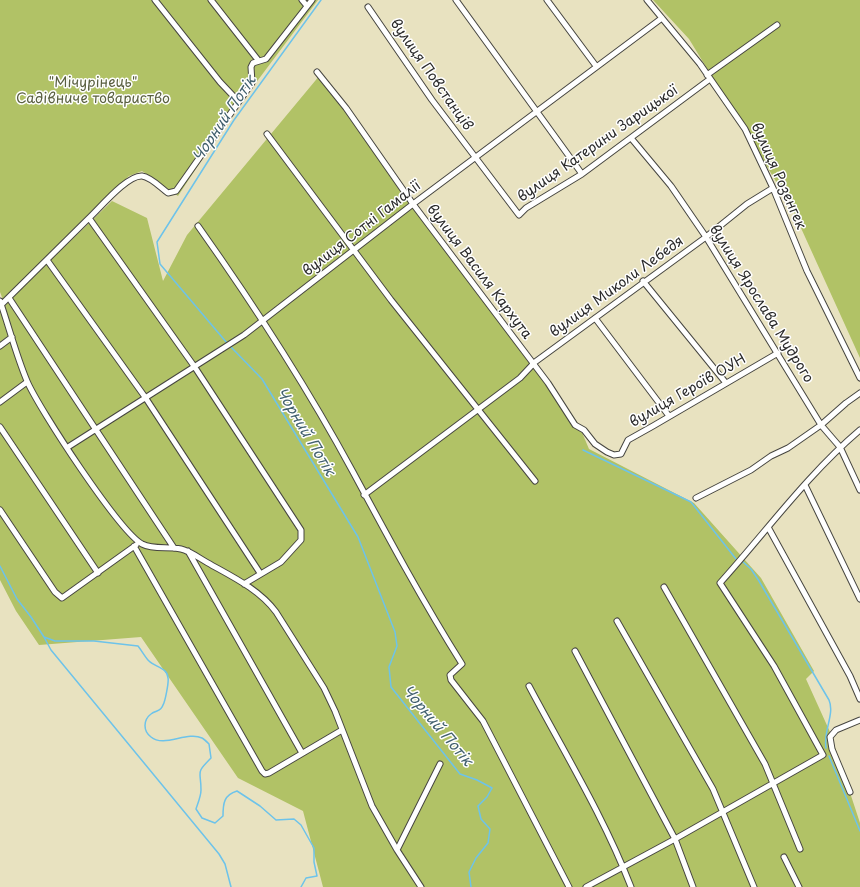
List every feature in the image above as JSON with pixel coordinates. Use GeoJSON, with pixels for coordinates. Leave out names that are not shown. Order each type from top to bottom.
{"type":"FeatureCollection","features":[{"type":"Feature","properties":{"kind":"street"},"geometry":{"type":"LineString","coordinates":[[155,0],[220,82],[238,101]]}},
{"type":"Feature","properties":{"kind":"street"},"geometry":{"type":"LineString","coordinates":[[211,0],[258,60]]}},
{"type":"Feature","properties":{"kind":"street"},"geometry":{"type":"LineString","coordinates":[[302,0],[307,6]]}},
{"type":"Feature","properties":{"kind":"street"},"geometry":{"type":"LineString","coordinates":[[312,0],[266,59],[258,60],[251,67],[252,83],[176,191],[168,193],[147,177],[136,176],[126,182],[8,298],[1,303],[27,382],[68,447],[104,500],[125,527],[139,542],[149,546],[188,551],[244,584],[264,599],[276,612],[324,688],[372,806],[397,850],[421,887]]}},
{"type":"Feature","properties":{"kind":"street"},"geometry":{"type":"LineString","coordinates":[[456,0],[582,174]]}},
{"type":"Feature","properties":{"kind":"street"},"geometry":{"type":"LineString","coordinates":[[547,0],[596,66]]}},
{"type":"Feature","properties":{"kind":"street","name":"вулиця Розенгек"},"geometry":{"type":"LineString","coordinates":[[647,0],[709,77],[745,129],[774,188],[807,271],[860,378]]}},
{"type":"Feature","properties":{"kind":"street","name":"вулиця Повстанців"},"geometry":{"type":"LineString","coordinates":[[368,6],[432,100],[476,158]]}},
{"type":"Feature","properties":{"kind":"street","name":"вулиця Сотні Гамалії"},"geometry":{"type":"LineString","coordinates":[[68,447],[264,320],[413,204],[662,18]]}},
{"type":"Feature","properties":{"kind":"street","name":"вулиця Катерини Зарицької"},"geometry":{"type":"LineString","coordinates":[[476,158],[519,215],[526,208],[582,174],[631,138],[777,25]]}},
{"type":"Feature","properties":{"kind":"street","name":"вулиця Василя Кархута"},"geometry":{"type":"LineString","coordinates":[[317,72],[346,108],[413,204],[561,401],[575,425],[584,430],[595,444]]}},
{"type":"Feature","properties":{"kind":"street"},"geometry":{"type":"LineString","coordinates":[[267,134],[354,250],[535,481]]}},
{"type":"Feature","properties":{"kind":"street","name":"вулиця Ярослава Мудрого"},"geometry":{"type":"LineString","coordinates":[[631,138],[671,186],[706,237],[821,425],[840,448],[860,490]]}},
{"type":"Feature","properties":{"kind":"street","name":"вулиця Миколи Лебедя"},"geometry":{"type":"LineString","coordinates":[[364,495],[520,378],[533,364],[643,281],[706,237],[747,204],[774,188]]}},
{"type":"Feature","properties":{"kind":"street"},"geometry":{"type":"LineString","coordinates":[[89,218],[194,366],[302,534],[301,540],[282,562],[260,573],[244,584]]}},
{"type":"Feature","properties":{"kind":"street"},"geometry":{"type":"LineString","coordinates":[[198,226],[264,320],[353,472],[364,495],[435,621],[462,664],[450,675],[451,680],[483,721],[569,887]]}},
{"type":"Feature","properties":{"kind":"street"},"geometry":{"type":"LineString","coordinates":[[47,260],[145,397],[260,573]]}},
{"type":"Feature","properties":{"kind":"street"},"geometry":{"type":"LineString","coordinates":[[643,281],[726,383]]}},
{"type":"Feature","properties":{"kind":"street"},"geometry":{"type":"LineString","coordinates":[[8,298],[174,548]]}},
{"type":"Feature","properties":{"kind":"street"},"geometry":{"type":"LineString","coordinates":[[595,318],[669,416]]}},
{"type":"Feature","properties":{"kind":"street"},"geometry":{"type":"LineString","coordinates":[[0,346],[12,337]]}},
{"type":"Feature","properties":{"kind":"street","name":"вулиця Героїв ОУН"},"geometry":{"type":"LineString","coordinates":[[595,444],[612,454],[618,454],[622,452],[630,439],[778,353]]}},
{"type":"Feature","properties":{"kind":"street"},"geometry":{"type":"LineString","coordinates":[[0,402],[27,382]]}},
{"type":"Feature","properties":{"kind":"street"},"geometry":{"type":"LineString","coordinates":[[696,498],[751,470],[771,456],[788,448],[821,425],[860,393]]}},
{"type":"Feature","properties":{"kind":"street"},"geometry":{"type":"LineString","coordinates":[[0,427],[98,573]]}},
{"type":"Feature","properties":{"kind":"street"},"geometry":{"type":"LineString","coordinates":[[586,887],[675,839],[723,810],[822,755],[774,666],[720,583],[806,485],[840,448],[860,430]]}},
{"type":"Feature","properties":{"kind":"street"},"geometry":{"type":"LineString","coordinates":[[806,485],[860,599]]}},
{"type":"Feature","properties":{"kind":"street"},"geometry":{"type":"LineString","coordinates":[[0,510],[55,592],[62,598],[139,542]]}},
{"type":"Feature","properties":{"kind":"street"},"geometry":{"type":"LineString","coordinates":[[768,527],[850,676],[860,699]]}},
{"type":"Feature","properties":{"kind":"street"},"geometry":{"type":"LineString","coordinates":[[134,546],[265,774],[342,730]]}},
{"type":"Feature","properties":{"kind":"street"},"geometry":{"type":"LineString","coordinates":[[188,551],[302,753]]}},
{"type":"Feature","properties":{"kind":"street"},"geometry":{"type":"LineString","coordinates":[[664,587],[759,753],[774,782],[800,849]]}},
{"type":"Feature","properties":{"kind":"street"},"geometry":{"type":"LineString","coordinates":[[617,621],[677,725],[723,810],[754,887]]}},
{"type":"Feature","properties":{"kind":"street"},"geometry":{"type":"LineString","coordinates":[[576,650],[675,839],[693,887]]}},
{"type":"Feature","properties":{"kind":"street"},"geometry":{"type":"LineString","coordinates":[[529,686],[575,770],[623,867],[631,887]]}},
{"type":"Feature","properties":{"kind":"street"},"geometry":{"type":"LineString","coordinates":[[850,792],[832,749],[830,738],[833,732],[860,720]]}},
{"type":"Feature","properties":{"kind":"street"},"geometry":{"type":"LineString","coordinates":[[397,850],[440,764]]}},
{"type":"Feature","properties":{"kind":"street"},"geometry":{"type":"LineString","coordinates":[[784,857],[799,887]]}},
{"type":"Feature","properties":{"kind":"green space","name":"\"Мічурінець\" Садівниче товариство"},"geometry":{"type":"Polygon","coordinates":[[[0,0],[318,0],[228,120],[178,196],[142,171],[129,176],[3,300],[0,292],[0,0]]]}},
{"type":"Feature","properties":{"kind":"green space"},"geometry":{"type":"Polygon","coordinates":[[[653,0],[860,0],[860,358],[791,206],[689,39],[653,0]]]}},
{"type":"Feature","properties":{"kind":"green space"},"geometry":{"type":"Polygon","coordinates":[[[320,75],[578,423],[589,449],[694,503],[761,578],[814,671],[806,679],[830,732],[860,823],[860,887],[323,887],[303,811],[238,778],[141,637],[39,645],[16,611],[0,580],[0,309],[112,201],[147,218],[163,281],[187,235],[320,75]]]}},
{"type":"Feature","properties":{"kind":"waterway","name":"Чорний Потік"},"geometry":{"type":"LineString","coordinates":[[227,343],[160,264],[157,242],[234,120],[321,0]]}},
{"type":"Feature","properties":{"kind":"waterway","name":"Чорний Потік"},"geometry":{"type":"LineString","coordinates":[[230,346],[262,379],[358,537],[395,632],[397,646],[389,667],[391,687],[460,774],[477,780],[492,788],[487,797],[478,806],[481,819],[490,829],[488,843],[476,858],[469,872],[471,887]]}},
{"type":"Feature","properties":{"kind":"waterway"},"geometry":{"type":"LineString","coordinates":[[583,450],[691,502],[736,559]]}},
{"type":"Feature","properties":{"kind":"waterway"},"geometry":{"type":"LineString","coordinates":[[743,562],[751,569],[759,581],[829,700],[831,711],[826,735],[826,748]]}},
{"type":"Feature","properties":{"kind":"waterway"},"geometry":{"type":"LineString","coordinates":[[0,566],[17,599],[44,637],[55,641],[94,641],[138,646],[149,661],[166,672],[168,680],[164,703],[160,710],[151,714],[146,719],[146,732],[156,740],[162,741],[196,736],[203,738],[209,744],[211,758],[200,772],[201,792],[196,809],[202,818],[215,823],[223,816],[223,807],[227,797],[237,791],[260,806],[276,820],[294,819],[301,825],[314,848],[314,862],[317,876],[306,878],[301,887]]}},
{"type":"Feature","properties":{"kind":"waterway"},"geometry":{"type":"LineString","coordinates":[[44,637],[51,650],[219,854],[225,864],[231,887]]}},
{"type":"Feature","properties":{"kind":"waterway"},"geometry":{"type":"LineString","coordinates":[[829,756],[860,831]]}}]}
